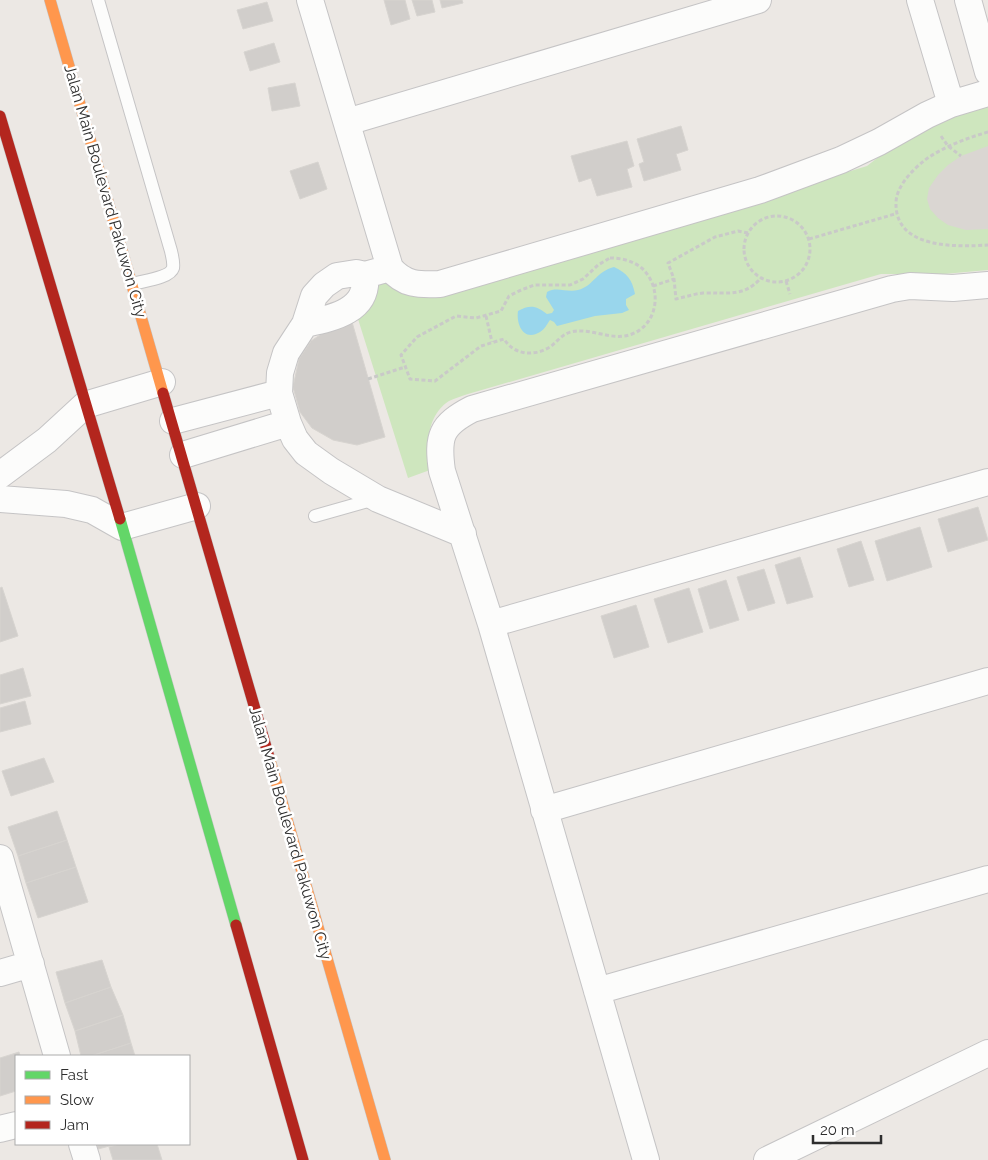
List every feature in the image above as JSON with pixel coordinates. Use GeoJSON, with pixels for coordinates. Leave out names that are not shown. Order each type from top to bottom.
{"type":"FeatureCollection","features":[{"type":"Feature","properties":{"kind":"street","name":"Jalan Main Boulevard Pakuwon City"},"geometry":{"type":"LineString","coordinates":[[50,0],[162,382],[385,1160]]}},
{"type":"Feature","properties":{"kind":"street"},"geometry":{"type":"LineString","coordinates":[[305,324],[334,318],[360,301],[378,271],[346,122],[310,0]]}},
{"type":"Feature","properties":{"kind":"street"},"geometry":{"type":"LineString","coordinates":[[346,122],[758,0]]}},
{"type":"Feature","properties":{"kind":"street"},"geometry":{"type":"LineString","coordinates":[[920,0],[950,104]]}},
{"type":"Feature","properties":{"kind":"street"},"geometry":{"type":"LineString","coordinates":[[968,0],[988,72]]}},
{"type":"Feature","properties":{"kind":"street"},"geometry":{"type":"LineString","coordinates":[[463,534],[378,499],[331,471],[306,453],[295,439],[279,393],[280,373],[286,353],[305,324],[314,296],[324,285],[337,276],[378,271],[412,283],[440,284],[760,190],[841,160],[950,104],[988,93]]}},
{"type":"Feature","properties":{"kind":"street"},"geometry":{"type":"LineString","coordinates":[[0,116],[122,527],[303,1160]]}},
{"type":"Feature","properties":{"kind":"street"},"geometry":{"type":"LineString","coordinates":[[646,1160],[491,624],[442,471],[440,441],[446,427],[456,417],[472,409],[892,289],[910,286],[953,288],[988,285]]}},
{"type":"Feature","properties":{"kind":"street"},"geometry":{"type":"LineString","coordinates":[[0,475],[47,440],[85,405],[162,382]]}},
{"type":"Feature","properties":{"kind":"street"},"geometry":{"type":"LineString","coordinates":[[173,421],[279,393]]}},
{"type":"Feature","properties":{"kind":"street"},"geometry":{"type":"LineString","coordinates":[[183,455],[288,423]]}},
{"type":"Feature","properties":{"kind":"street"},"geometry":{"type":"LineString","coordinates":[[491,624],[988,482]]}},
{"type":"Feature","properties":{"kind":"street"},"geometry":{"type":"LineString","coordinates":[[0,499],[66,504],[92,510],[122,527],[197,506]]}},
{"type":"Feature","properties":{"kind":"street"},"geometry":{"type":"LineString","coordinates":[[544,810],[988,681]]}},
{"type":"Feature","properties":{"kind":"street"},"geometry":{"type":"LineString","coordinates":[[0,858],[57,1055]]}},
{"type":"Feature","properties":{"kind":"street"},"geometry":{"type":"LineString","coordinates":[[596,991],[988,879]]}},
{"type":"Feature","properties":{"kind":"street"},"geometry":{"type":"LineString","coordinates":[[0,973],[31,964]]}},
{"type":"Feature","properties":{"kind":"street"},"geometry":{"type":"LineString","coordinates":[[768,1160],[988,1053]]}},
{"type":"Feature","properties":{"kind":"street"},"geometry":{"type":"LineString","coordinates":[[0,1130],[15,1125]]}},
{"type":"Feature","properties":{"kind":"street"},"geometry":{"type":"LineString","coordinates":[[82,1145],[87,1160]]}},
{"type":"Feature","properties":{"kind":"lane"},"geometry":{"type":"LineString","coordinates":[[98,0],[173,264],[173,269],[166,275],[133,284]]}},
{"type":"Feature","properties":{"kind":"lane"},"geometry":{"type":"LineString","coordinates":[[315,516],[378,499]]}},
{"type":"Feature","properties":{"kind":"path"},"geometry":{"type":"LineString","coordinates":[[927,115],[948,146],[961,156]]}},
{"type":"Feature","properties":{"kind":"path"},"geometry":{"type":"LineString","coordinates":[[988,132],[948,146],[925,160],[908,176],[896,195],[896,214],[904,230],[915,236],[933,243],[946,245],[988,245]]}},
{"type":"Feature","properties":{"kind":"path"},"geometry":{"type":"LineString","coordinates":[[809,240],[896,214]]}},
{"type":"Feature","properties":{"kind":"path"},"geometry":{"type":"LineString","coordinates":[[778,216],[788,218],[804,230],[809,240],[808,260],[796,276],[778,282],[761,278],[748,266],[745,258],[744,250],[748,233],[760,220],[778,216]]}},
{"type":"Feature","properties":{"kind":"path"},"geometry":{"type":"LineString","coordinates":[[748,233],[738,231],[715,237],[668,263],[674,280],[676,300],[701,294],[743,291],[753,287],[761,278]]}},
{"type":"Feature","properties":{"kind":"path"},"geometry":{"type":"LineString","coordinates":[[610,258],[622,258],[647,273],[653,286],[656,301],[651,316],[644,326],[632,334],[620,336],[587,331],[571,332],[562,336],[549,347],[533,354],[520,353],[509,347],[504,339],[481,346],[435,381],[410,380],[400,355],[417,337],[456,316],[476,318],[486,316],[502,311],[508,296],[534,285],[570,285],[583,280],[598,265],[610,258]]}},
{"type":"Feature","properties":{"kind":"path"},"geometry":{"type":"LineString","coordinates":[[653,286],[674,280]]}},
{"type":"Feature","properties":{"kind":"path"},"geometry":{"type":"LineString","coordinates":[[486,316],[492,342]]}},
{"type":"Feature","properties":{"kind":"path"},"geometry":{"type":"LineString","coordinates":[[368,379],[405,367]]}},
{"type":"Feature","properties":{"kind":"green space"},"geometry":{"type":"Polygon","coordinates":[[[988,107],[988,270],[944,274],[881,274],[456,398],[441,407],[432,423],[428,442],[430,470],[408,478],[358,319],[373,304],[375,287],[382,281],[413,295],[447,294],[867,166],[895,146],[924,129],[955,116],[988,107]]]}},
{"type":"Feature","properties":{"kind":"shaded area"},"geometry":{"type":"Polygon","coordinates":[[[988,146],[988,229],[966,230],[948,225],[930,209],[927,199],[929,188],[948,165],[961,156],[988,146]]]}},
{"type":"Feature","properties":{"kind":"water"},"geometry":{"type":"Polygon","coordinates":[[[614,267],[626,274],[632,284],[635,294],[626,299],[626,305],[629,310],[622,313],[595,316],[557,326],[550,320],[540,332],[534,335],[522,331],[518,322],[518,311],[526,307],[533,307],[547,314],[552,313],[554,310],[546,297],[547,292],[551,290],[578,290],[588,285],[603,272],[614,267]]]}},
{"type":"Feature","properties":{"kind":"building"},"geometry":{"type":"Polygon","coordinates":[[[384,0],[405,0],[410,19],[391,25],[384,0]]]}},
{"type":"Feature","properties":{"kind":"building"},"geometry":{"type":"Polygon","coordinates":[[[412,0],[432,0],[435,12],[417,16],[412,0]]]}},
{"type":"Feature","properties":{"kind":"building"},"geometry":{"type":"Polygon","coordinates":[[[440,0],[462,0],[463,3],[442,8],[440,0]]]}},
{"type":"Feature","properties":{"kind":"building"},"geometry":{"type":"Polygon","coordinates":[[[267,2],[273,21],[243,29],[237,10],[267,2]]]}},
{"type":"Feature","properties":{"kind":"building"},"geometry":{"type":"Polygon","coordinates":[[[274,43],[280,62],[250,71],[244,52],[274,43]]]}},
{"type":"Feature","properties":{"kind":"building"},"geometry":{"type":"Polygon","coordinates":[[[295,83],[300,106],[272,111],[268,88],[295,83]]]}},
{"type":"Feature","properties":{"kind":"building"},"geometry":{"type":"Polygon","coordinates":[[[681,126],[688,150],[676,154],[681,170],[644,181],[639,164],[644,162],[637,139],[681,126]]]}},
{"type":"Feature","properties":{"kind":"building"},"geometry":{"type":"Polygon","coordinates":[[[627,141],[634,166],[627,169],[632,187],[597,196],[591,178],[579,182],[571,156],[627,141]]]}},
{"type":"Feature","properties":{"kind":"building"},"geometry":{"type":"Polygon","coordinates":[[[318,162],[327,189],[300,199],[290,171],[318,162]]]}},
{"type":"Feature","properties":{"kind":"building"},"geometry":{"type":"Polygon","coordinates":[[[352,322],[385,437],[357,445],[333,440],[312,428],[300,412],[293,387],[299,359],[311,341],[329,329],[352,322]]]}},
{"type":"Feature","properties":{"kind":"building"},"geometry":{"type":"Polygon","coordinates":[[[978,507],[988,540],[948,552],[938,519],[978,507]]]}},
{"type":"Feature","properties":{"kind":"building"},"geometry":{"type":"Polygon","coordinates":[[[920,527],[932,567],[887,581],[875,541],[920,527]]]}},
{"type":"Feature","properties":{"kind":"building"},"geometry":{"type":"Polygon","coordinates":[[[861,541],[874,580],[849,587],[837,549],[861,541]]]}},
{"type":"Feature","properties":{"kind":"building"},"geometry":{"type":"Polygon","coordinates":[[[800,557],[813,597],[787,604],[775,565],[800,557]]]}},
{"type":"Feature","properties":{"kind":"building"},"geometry":{"type":"Polygon","coordinates":[[[764,569],[775,603],[748,611],[737,577],[764,569]]]}},
{"type":"Feature","properties":{"kind":"building"},"geometry":{"type":"Polygon","coordinates":[[[726,580],[739,620],[710,629],[698,589],[726,580]]]}},
{"type":"Feature","properties":{"kind":"building"},"geometry":{"type":"Polygon","coordinates":[[[2,587],[18,636],[0,642],[0,588],[2,587]]]}},
{"type":"Feature","properties":{"kind":"building"},"geometry":{"type":"Polygon","coordinates":[[[689,588],[703,632],[668,643],[654,599],[689,588]]]}},
{"type":"Feature","properties":{"kind":"building"},"geometry":{"type":"Polygon","coordinates":[[[636,605],[649,647],[614,658],[601,616],[636,605]]]}},
{"type":"Feature","properties":{"kind":"building"},"geometry":{"type":"Polygon","coordinates":[[[23,668],[31,696],[0,704],[0,675],[23,668]]]}},
{"type":"Feature","properties":{"kind":"building"},"geometry":{"type":"Polygon","coordinates":[[[25,701],[31,724],[0,732],[0,708],[25,701]]]}},
{"type":"Feature","properties":{"kind":"building"},"geometry":{"type":"Polygon","coordinates":[[[44,758],[54,782],[11,796],[2,771],[44,758]]]}},
{"type":"Feature","properties":{"kind":"building"},"geometry":{"type":"Polygon","coordinates":[[[57,811],[67,840],[18,856],[8,827],[57,811]]]}},
{"type":"Feature","properties":{"kind":"building"},"geometry":{"type":"Polygon","coordinates":[[[67,840],[76,867],[26,883],[18,856],[67,840]]]}},
{"type":"Feature","properties":{"kind":"building"},"geometry":{"type":"Polygon","coordinates":[[[76,867],[88,902],[38,918],[26,883],[76,867]]]}},
{"type":"Feature","properties":{"kind":"building"},"geometry":{"type":"Polygon","coordinates":[[[102,960],[111,987],[65,1003],[56,972],[102,960]]]}},
{"type":"Feature","properties":{"kind":"building"},"geometry":{"type":"Polygon","coordinates":[[[111,987],[123,1015],[75,1031],[65,1003],[111,987]]]}},
{"type":"Feature","properties":{"kind":"building"},"geometry":{"type":"Polygon","coordinates":[[[123,1015],[131,1043],[94,1055],[81,1055],[75,1031],[123,1015]]]}},
{"type":"Feature","properties":{"kind":"building"},"geometry":{"type":"Polygon","coordinates":[[[131,1043],[135,1055],[94,1055],[131,1043]]]}},
{"type":"Feature","properties":{"kind":"building"},"geometry":{"type":"Polygon","coordinates":[[[19,1052],[20,1055],[15,1055],[15,1091],[0,1096],[0,1058],[19,1052]]]}},
{"type":"Feature","properties":{"kind":"building"},"geometry":{"type":"Polygon","coordinates":[[[97,1145],[113,1145],[98,1149],[97,1145]]]}},
{"type":"Feature","properties":{"kind":"building"},"geometry":{"type":"Polygon","coordinates":[[[116,1145],[157,1145],[162,1160],[113,1160],[109,1147],[116,1145]]]}},
{"type":"Feature","properties":{"kind":"traffic: fast"},"geometry":{"type":"LineString","coordinates":[[120,519],[236,925]]}},
{"type":"Feature","properties":{"kind":"traffic: slow"},"geometry":{"type":"LineString","coordinates":[[50,0],[163,393]]}},
{"type":"Feature","properties":{"kind":"traffic: slow"},"geometry":{"type":"LineString","coordinates":[[269,757],[385,1160]]}},
{"type":"Feature","properties":{"kind":"traffic: jam"},"geometry":{"type":"LineString","coordinates":[[0,116],[120,519]]}},
{"type":"Feature","properties":{"kind":"traffic: jam"},"geometry":{"type":"LineString","coordinates":[[163,393],[269,757]]}},
{"type":"Feature","properties":{"kind":"traffic: jam"},"geometry":{"type":"LineString","coordinates":[[236,925],[303,1160]]}}]}
